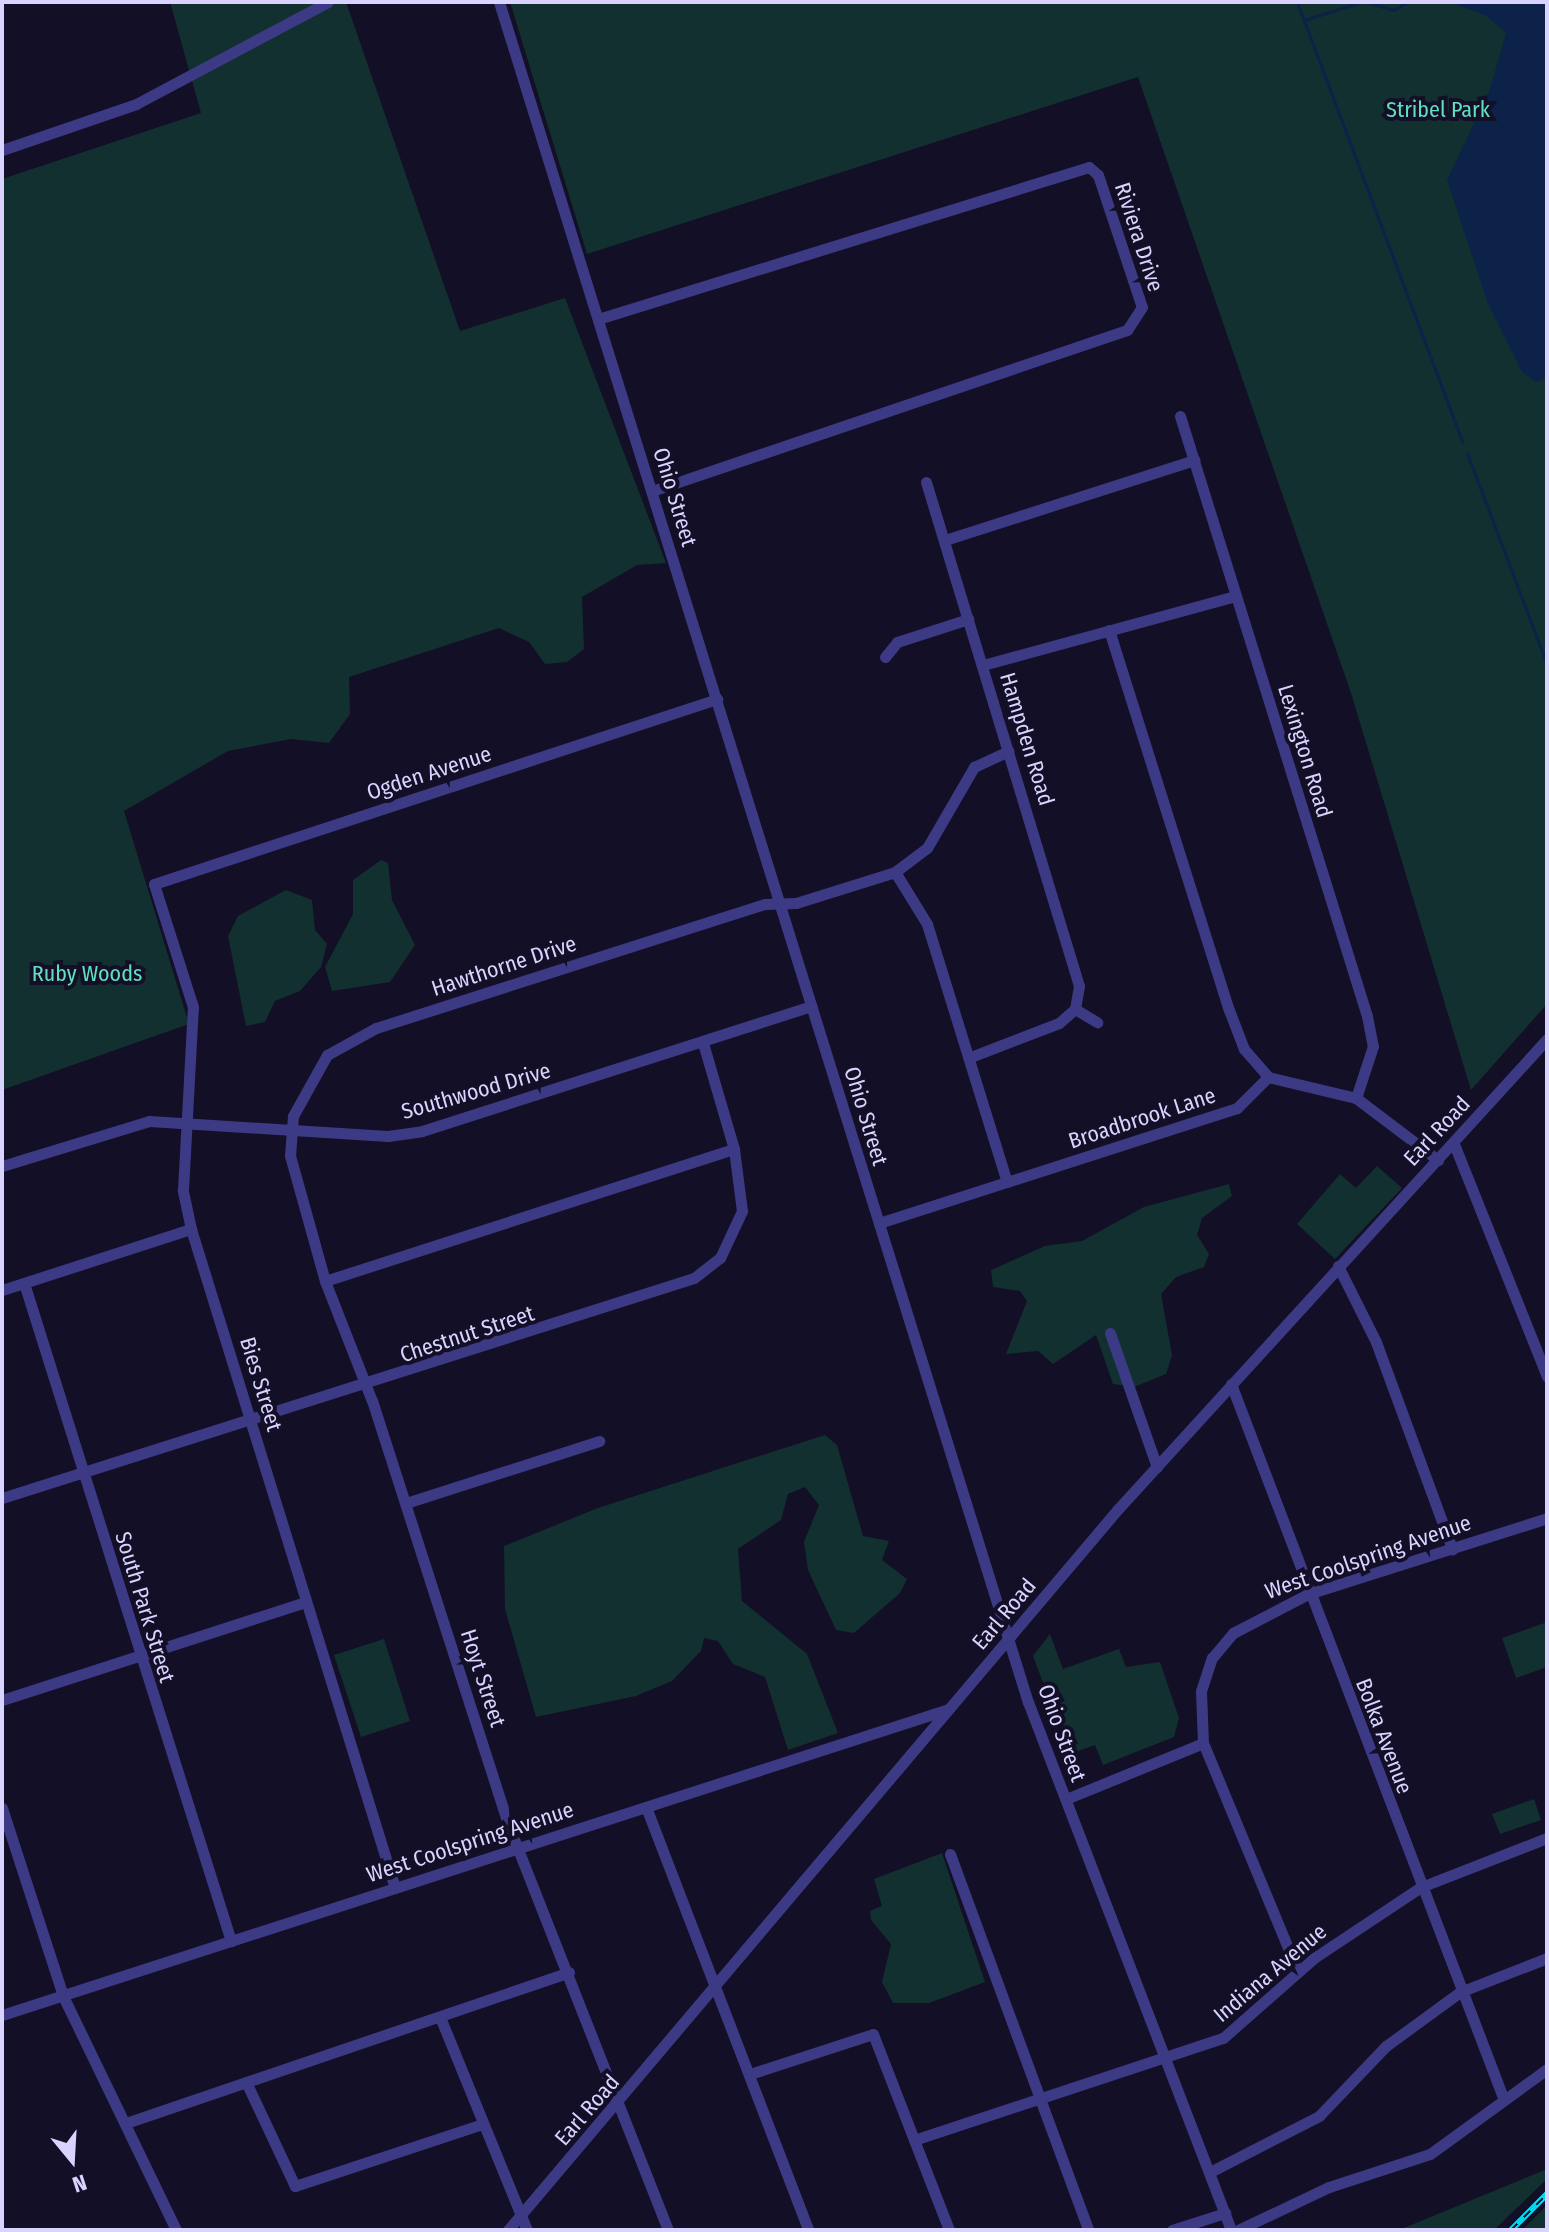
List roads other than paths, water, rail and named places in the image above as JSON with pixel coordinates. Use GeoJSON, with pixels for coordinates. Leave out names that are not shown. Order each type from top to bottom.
{"type":"FeatureCollection","features":[{"type":"Feature","properties":{"kind":"street"},"geometry":{"type":"LineString","coordinates":[[2,150],[136,104],[328,2]]}},
{"type":"Feature","properties":{"kind":"street","name":"Ohio Street"},"geometry":{"type":"LineString","coordinates":[[499,2],[1008,1640],[1231,2230]]}},
{"type":"Feature","properties":{"kind":"street","name":"Riviera Drive"},"geometry":{"type":"LineString","coordinates":[[598,319],[1089,167],[1098,175],[1142,307],[1127,330],[652,491]]}},
{"type":"Feature","properties":{"kind":"street","name":"Lexington Road"},"geometry":{"type":"LineString","coordinates":[[1180,416],[1367,1016],[1373,1046],[1356,1098]]}},
{"type":"Feature","properties":{"kind":"street"},"geometry":{"type":"LineString","coordinates":[[945,540],[1194,460]]}},
{"type":"Feature","properties":{"kind":"street","name":"Hampden Road"},"geometry":{"type":"LineString","coordinates":[[926,482],[1078,973],[1075,1009]]}},
{"type":"Feature","properties":{"kind":"street"},"geometry":{"type":"LineString","coordinates":[[983,665],[1236,596]]}},
{"type":"Feature","properties":{"kind":"street"},"geometry":{"type":"LineString","coordinates":[[885,657],[897,642],[968,619]]}},
{"type":"Feature","properties":{"kind":"street"},"geometry":{"type":"LineString","coordinates":[[1109,630],[1244,1049],[1268,1077],[1356,1098],[1438,1160]]}},
{"type":"Feature","properties":{"kind":"street","name":"Ogden Avenue"},"geometry":{"type":"LineString","coordinates":[[154,884],[717,699]]}},
{"type":"Feature","properties":{"kind":"street"},"geometry":{"type":"LineString","coordinates":[[1007,1182],[927,924],[895,872],[927,848],[974,767],[1009,751]]}},
{"type":"Feature","properties":{"kind":"street","name":"Hawthorne Drive"},"geometry":{"type":"LineString","coordinates":[[291,1129],[304,1087],[327,1055],[351,1039],[778,903],[895,872]]}},
{"type":"Feature","properties":{"kind":"street","name":"Bies Street"},"geometry":{"type":"LineString","coordinates":[[154,884],[193,1007],[191,1121],[183,1190],[191,1229],[395,1888]]}},
{"type":"Feature","properties":{"kind":"street","name":"Southwood Drive"},"geometry":{"type":"LineString","coordinates":[[2,1166],[128,1125],[191,1121],[291,1129],[422,1131],[811,1006]]}},
{"type":"Feature","properties":{"kind":"street"},"geometry":{"type":"LineString","coordinates":[[968,1058],[1040,1034],[1075,1009],[1097,1022]]}},
{"type":"Feature","properties":{"kind":"street","name":"Earl Road"},"geometry":{"type":"LineString","coordinates":[[508,2230],[717,1988],[1157,1467],[1547,1039]]}},
{"type":"Feature","properties":{"kind":"street","name":"Chestnut Street"},"geometry":{"type":"LineString","coordinates":[[2,1498],[365,1387],[694,1278],[720,1258],[739,1228],[743,1190],[703,1043]]}},
{"type":"Feature","properties":{"kind":"street","name":"Broadbrook Lane"},"geometry":{"type":"LineString","coordinates":[[879,1223],[1237,1108],[1268,1077]]}},
{"type":"Feature","properties":{"kind":"street","name":"Hoyt Street"},"geometry":{"type":"LineString","coordinates":[[291,1129],[290,1156],[325,1281],[406,1503],[519,1847],[668,2230]]}},
{"type":"Feature","properties":{"kind":"street"},"geometry":{"type":"LineString","coordinates":[[1454,1144],[1547,1377]]}},
{"type":"Feature","properties":{"kind":"street"},"geometry":{"type":"LineString","coordinates":[[325,1281],[734,1149]]}},
{"type":"Feature","properties":{"kind":"street"},"geometry":{"type":"LineString","coordinates":[[2,1290],[191,1229]]}},
{"type":"Feature","properties":{"kind":"street"},"geometry":{"type":"LineString","coordinates":[[1338,1266],[1376,1342],[1452,1549]]}},
{"type":"Feature","properties":{"kind":"street","name":"South Park Street"},"geometry":{"type":"LineString","coordinates":[[24,1283],[139,1657],[231,1941]]}},
{"type":"Feature","properties":{"kind":"street"},"geometry":{"type":"LineString","coordinates":[[1110,1333],[1157,1467]]}},
{"type":"Feature","properties":{"kind":"street","name":"Bolka Avenue"},"geometry":{"type":"LineString","coordinates":[[1231,1384],[1308,1594],[1504,2100]]}},
{"type":"Feature","properties":{"kind":"street"},"geometry":{"type":"LineString","coordinates":[[406,1503],[599,1441]]}},
{"type":"Feature","properties":{"kind":"street","name":"West Coolspring Avenue"},"geometry":{"type":"LineString","coordinates":[[1203,1743],[1201,1691],[1212,1658],[1233,1633],[1308,1594],[1547,1518]]}},
{"type":"Feature","properties":{"kind":"street"},"geometry":{"type":"LineString","coordinates":[[2,1700],[305,1602]]}},
{"type":"Feature","properties":{"kind":"street","name":"West Coolspring Avenue"},"geometry":{"type":"LineString","coordinates":[[2,2015],[951,1708]]}},
{"type":"Feature","properties":{"kind":"street"},"geometry":{"type":"LineString","coordinates":[[1066,1799],[1203,1743],[1298,1972]]}},
{"type":"Feature","properties":{"kind":"street"},"geometry":{"type":"LineString","coordinates":[[646,1807],[808,2230]]}},
{"type":"Feature","properties":{"kind":"street"},"geometry":{"type":"LineString","coordinates":[[2,1808],[63,1996],[176,2230]]}},
{"type":"Feature","properties":{"kind":"street","name":"Indiana Avenue"},"geometry":{"type":"LineString","coordinates":[[914,2140],[1166,2063],[1237,2029],[1298,1972],[1421,1887],[1547,1838]]}},
{"type":"Feature","properties":{"kind":"street"},"geometry":{"type":"LineString","coordinates":[[950,1854],[1088,2230]]}},
{"type":"Feature","properties":{"kind":"street"},"geometry":{"type":"LineString","coordinates":[[1210,2172],[1319,2116],[1386,2046],[1460,1992],[1547,1958]]}},
{"type":"Feature","properties":{"kind":"street"},"geometry":{"type":"LineString","coordinates":[[126,2123],[569,1972]]}},
{"type":"Feature","properties":{"kind":"street"},"geometry":{"type":"LineString","coordinates":[[440,2017],[527,2230]]}},
{"type":"Feature","properties":{"kind":"street"},"geometry":{"type":"LineString","coordinates":[[750,2074],[873,2034],[949,2230]]}},
{"type":"Feature","properties":{"kind":"street"},"geometry":{"type":"LineString","coordinates":[[1238,2230],[1329,2187],[1430,2154],[1547,2069]]}},
{"type":"Feature","properties":{"kind":"street"},"geometry":{"type":"LineString","coordinates":[[246,2082],[295,2186],[482,2124]]}},
{"type":"Feature","properties":{"kind":"street"},"geometry":{"type":"LineString","coordinates":[[1172,2230],[1225,2213]]}},
{"type":"Feature","properties":{"kind":"water"},"geometry":{"type":"Polygon","coordinates":[[[1450,2],[1547,2],[1547,378],[1536,382],[1522,372],[1488,304],[1447,180],[1489,92],[1506,33],[1487,16],[1450,2]]]}},
{"type":"Feature","properties":{"kind":"waterway"},"geometry":{"type":"LineString","coordinates":[[1297,2],[1463,443]]}},
{"type":"Feature","properties":{"kind":"waterway"},"geometry":{"type":"LineString","coordinates":[[1304,20],[1361,2]]}},
{"type":"Feature","properties":{"kind":"waterway"},"geometry":{"type":"LineString","coordinates":[[1366,2],[1394,10],[1407,2]]}},
{"type":"Feature","properties":{"kind":"waterway"},"geometry":{"type":"LineString","coordinates":[[1467,453],[1547,665]]}},
{"type":"Feature","properties":{"kind":"railway"},"geometry":{"type":"LineString","coordinates":[[1511,2230],[1547,2194]]}},
{"type":"Feature","properties":{"kind":"park label","name":"Stribel Park"},"geometry":{"type":"Point","coordinates":[1438,110]}},
{"type":"Feature","properties":{"kind":"park label","name":"Ruby Woods"},"geometry":{"type":"Point","coordinates":[87,974]}}]}
